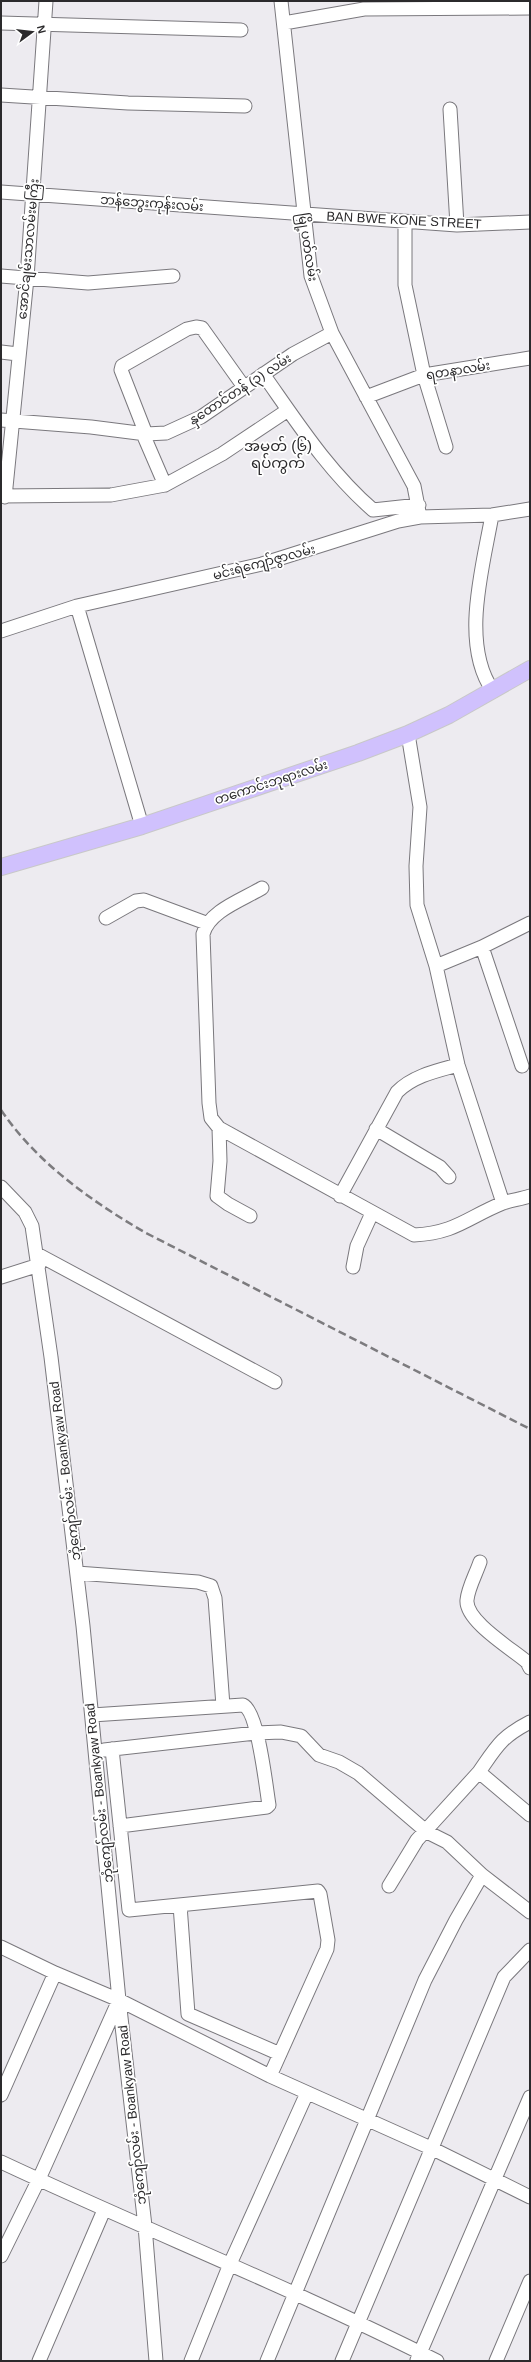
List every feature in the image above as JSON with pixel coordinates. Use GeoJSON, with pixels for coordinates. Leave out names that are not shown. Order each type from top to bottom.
{"type":"FeatureCollection","features":[{"type":"Feature","properties":{"kind":"main road","name":"တကောင်းဘုရားလမ်း"},"geometry":{"type":"LineString","coordinates":[[1,868],[142,826],[358,753],[408,734],[493,691],[530,669]]}},
{"type":"Feature","properties":{"kind":"street","name":"အောင်ချမ်းသာလမ်းမကြီး"},"geometry":{"type":"LineString","coordinates":[[3,496],[7,420],[18,354],[27,278],[46,1]]}},
{"type":"Feature","properties":{"kind":"street","name":"မြို့ပတ်လမ်း"},"geometry":{"type":"LineString","coordinates":[[281,1],[310,276],[332,333],[414,486],[420,511]]}},
{"type":"Feature","properties":{"kind":"street"},"geometry":{"type":"LineString","coordinates":[[284,23],[364,9],[530,8]]}},
{"type":"Feature","properties":{"kind":"street"},"geometry":{"type":"LineString","coordinates":[[1,23],[241,30]]}},
{"type":"Feature","properties":{"kind":"street"},"geometry":{"type":"LineString","coordinates":[[1,95],[128,103],[245,106]]}},
{"type":"Feature","properties":{"kind":"street"},"geometry":{"type":"LineString","coordinates":[[450,109],[457,225]]}},
{"type":"Feature","properties":{"kind":"street","name":"ဘန်ဘွေးကုန်းလမ်း"},"geometry":{"type":"LineString","coordinates":[[1,192],[303,215]]}},
{"type":"Feature","properties":{"kind":"street","name":"BAN BWE KONE STREET"},"geometry":{"type":"LineString","coordinates":[[303,215],[457,225],[530,222]]}},
{"type":"Feature","properties":{"kind":"street"},"geometry":{"type":"LineString","coordinates":[[405,222],[405,285],[424,375],[446,447]]}},
{"type":"Feature","properties":{"kind":"street"},"geometry":{"type":"LineString","coordinates":[[1,276],[88,283],[173,276]]}},
{"type":"Feature","properties":{"kind":"street"},"geometry":{"type":"LineString","coordinates":[[165,485],[120,370],[122,366],[187,329],[196,327],[202,328],[244,387]]}},
{"type":"Feature","properties":{"kind":"street","name":"နှထောင်တန် (၃) လမ်း"},"geometry":{"type":"LineString","coordinates":[[7,420],[91,427],[145,434],[166,433],[201,417],[293,354],[332,333]]}},
{"type":"Feature","properties":{"kind":"street"},"geometry":{"type":"LineString","coordinates":[[1,352],[18,354]]}},
{"type":"Feature","properties":{"kind":"street","name":"ရတနာလမ်း"},"geometry":{"type":"LineString","coordinates":[[366,397],[424,375],[530,358]]}},
{"type":"Feature","properties":{"kind":"street"},"geometry":{"type":"LineString","coordinates":[[262,374],[324,461],[349,489],[373,510],[420,511]]}},
{"type":"Feature","properties":{"kind":"street"},"geometry":{"type":"LineString","coordinates":[[3,496],[110,495],[165,485],[222,454],[288,410]]}},
{"type":"Feature","properties":{"kind":"street","name":"မင်းရဲကျော်ဇွာလမ်း"},"geometry":{"type":"LineString","coordinates":[[1,631],[77,606],[262,564],[398,521],[420,511],[492,515],[530,509]]}},
{"type":"Feature","properties":{"kind":"street"},"geometry":{"type":"LineString","coordinates":[[492,515],[477,607],[477,656],[493,691]]}},
{"type":"Feature","properties":{"kind":"street"},"geometry":{"type":"LineString","coordinates":[[77,606],[142,826]]}},
{"type":"Feature","properties":{"kind":"street"},"geometry":{"type":"LineString","coordinates":[[408,734],[420,807],[416,866],[417,905],[436,966],[458,1065],[503,1203]]}},
{"type":"Feature","properties":{"kind":"street"},"geometry":{"type":"LineString","coordinates":[[262,888],[206,923],[202,945],[208,1103],[211,1118],[219,1128],[340,1196],[414,1235],[432,1234],[454,1228],[503,1203],[530,1196]]}},
{"type":"Feature","properties":{"kind":"street"},"geometry":{"type":"LineString","coordinates":[[106,918],[136,901],[144,900],[206,923]]}},
{"type":"Feature","properties":{"kind":"street"},"geometry":{"type":"LineString","coordinates":[[436,966],[482,947],[530,923]]}},
{"type":"Feature","properties":{"kind":"street"},"geometry":{"type":"LineString","coordinates":[[482,947],[522,1066]]}},
{"type":"Feature","properties":{"kind":"street"},"geometry":{"type":"LineString","coordinates":[[340,1196],[397,1092],[405,1083],[458,1065]]}},
{"type":"Feature","properties":{"kind":"street"},"geometry":{"type":"LineString","coordinates":[[219,1128],[220,1161],[217,1196],[250,1216]]}},
{"type":"Feature","properties":{"kind":"street"},"geometry":{"type":"LineString","coordinates":[[376,1129],[440,1167],[449,1177]]}},
{"type":"Feature","properties":{"kind":"street","name":"ဘုံကျော်လမ်း - Boankyaw Road"},"geometry":{"type":"LineString","coordinates":[[1,1187],[25,1212],[32,1226],[38,1260],[92,1716],[120,2000],[145,2226],[156,2361]]}},
{"type":"Feature","properties":{"kind":"street"},"geometry":{"type":"LineString","coordinates":[[353,1267],[358,1246],[372,1212]]}},
{"type":"Feature","properties":{"kind":"street"},"geometry":{"type":"LineString","coordinates":[[1,1277],[38,1260],[275,1382]]}},
{"type":"Feature","properties":{"kind":"street"},"geometry":{"type":"LineString","coordinates":[[480,1562],[467,1599],[470,1614],[479,1624],[527,1662],[530,1668]]}},
{"type":"Feature","properties":{"kind":"street"},"geometry":{"type":"LineString","coordinates":[[76,1573],[198,1582],[211,1586],[215,1598],[223,1706]]}},
{"type":"Feature","properties":{"kind":"street"},"geometry":{"type":"LineString","coordinates":[[92,1716],[243,1705],[247,1707],[256,1733],[269,1805],[267,1807],[120,1826]]}},
{"type":"Feature","properties":{"kind":"street"},"geometry":{"type":"LineString","coordinates":[[389,1886],[417,1840],[427,1832],[479,1772],[495,1747],[518,1728],[530,1722]]}},
{"type":"Feature","properties":{"kind":"street"},"geometry":{"type":"LineString","coordinates":[[95,1750],[256,1733],[281,1732],[301,1736],[319,1755],[339,1762],[358,1773],[427,1832],[447,1842],[482,1875],[530,1912]]}},
{"type":"Feature","properties":{"kind":"street"},"geometry":{"type":"LineString","coordinates":[[112,1749],[129,1910]]}},
{"type":"Feature","properties":{"kind":"street"},"geometry":{"type":"LineString","coordinates":[[479,1772],[530,1815]]}},
{"type":"Feature","properties":{"kind":"street"},"geometry":{"type":"LineString","coordinates":[[267,2361],[425,1980],[456,1920],[482,1875]]}},
{"type":"Feature","properties":{"kind":"street"},"geometry":{"type":"LineString","coordinates":[[111,1912],[319,1892],[328,1940],[326,1949],[270,2076]]}},
{"type":"Feature","properties":{"kind":"street"},"geometry":{"type":"LineString","coordinates":[[180,1905],[188,2014],[180,2031]]}},
{"type":"Feature","properties":{"kind":"street"},"geometry":{"type":"LineString","coordinates":[[1,1947],[55,1973],[120,2000],[270,2076],[367,2118],[530,2197]]}},
{"type":"Feature","properties":{"kind":"street"},"geometry":{"type":"LineString","coordinates":[[342,2361],[433,2149],[504,1977],[530,1950]]}},
{"type":"Feature","properties":{"kind":"street"},"geometry":{"type":"LineString","coordinates":[[1,2095],[55,1973]]}},
{"type":"Feature","properties":{"kind":"street"},"geometry":{"type":"LineString","coordinates":[[1,2256],[39,2180],[120,2000]]}},
{"type":"Feature","properties":{"kind":"street"},"geometry":{"type":"LineString","coordinates":[[188,2014],[280,2054]]}},
{"type":"Feature","properties":{"kind":"street"},"geometry":{"type":"LineString","coordinates":[[192,2361],[230,2264],[307,2093]]}},
{"type":"Feature","properties":{"kind":"street"},"geometry":{"type":"LineString","coordinates":[[419,2357],[496,2180],[530,2097]]}},
{"type":"Feature","properties":{"kind":"street"},"geometry":{"type":"LineString","coordinates":[[1,2162],[104,2210],[145,2226],[358,2323],[419,2357],[437,2361]]}},
{"type":"Feature","properties":{"kind":"street"},"geometry":{"type":"LineString","coordinates":[[39,2361],[104,2210]]}},
{"type":"Feature","properties":{"kind":"street"},"geometry":{"type":"LineString","coordinates":[[496,2361],[530,2281]]}},
{"type":"Feature","properties":{"kind":"railway"},"geometry":{"type":"LineString","coordinates":[[1,1110],[15,1129],[48,1164],[85,1194],[125,1221],[530,1429]]}},
{"type":"Feature","properties":{"kind":"district","name":"အမှတ် (၆) ရပ်ကွက်"},"geometry":{"type":"Point","coordinates":[278,454]}}]}
